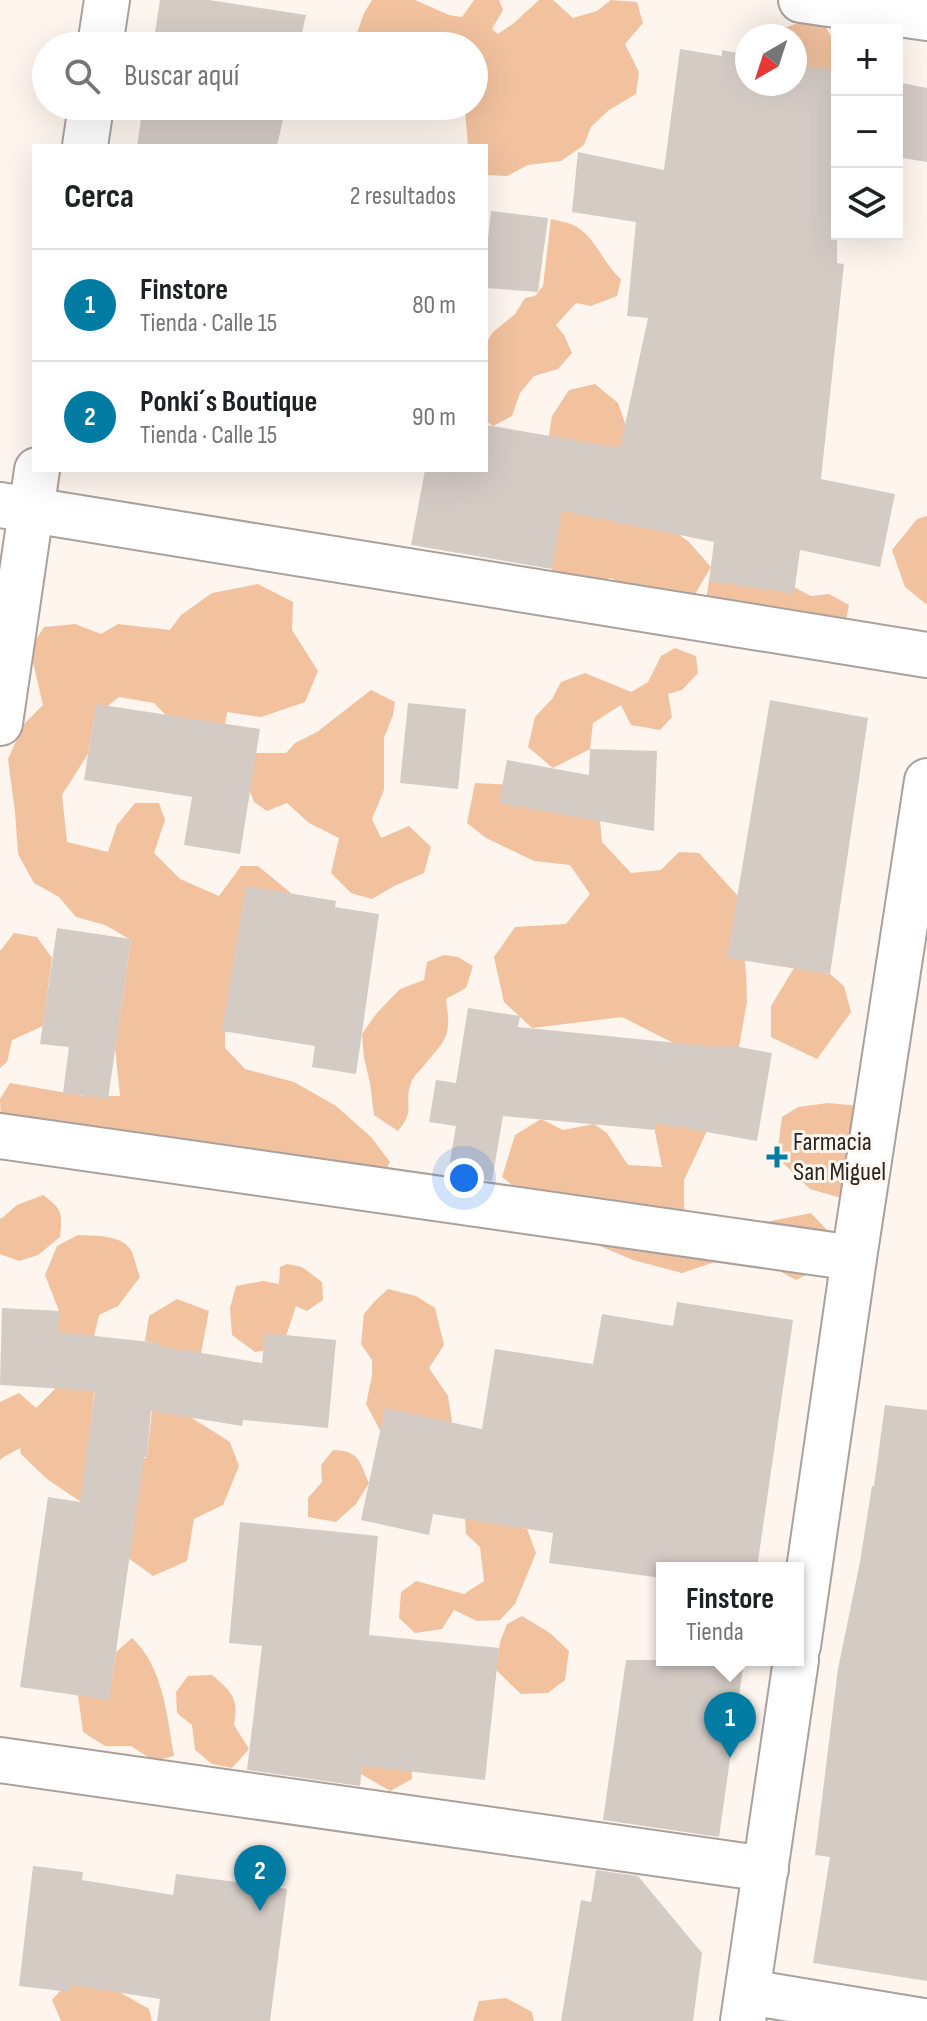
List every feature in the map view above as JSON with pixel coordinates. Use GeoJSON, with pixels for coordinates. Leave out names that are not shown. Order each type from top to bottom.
{"type":"FeatureCollection","features":[{"type":"Feature","properties":{"kind":"street"},"geometry":{"type":"LineString","coordinates":[[102,32],[107,0]]}},
{"type":"Feature","properties":{"kind":"street"},"geometry":{"type":"LineString","coordinates":[[801,0],[927,18]]}},
{"type":"Feature","properties":{"kind":"street"},"geometry":{"type":"LineString","coordinates":[[85,144],[89,120]]}},
{"type":"Feature","properties":{"kind":"street"},"geometry":{"type":"LineString","coordinates":[[0,723],[23,495],[927,655]]}},
{"type":"Feature","properties":{"kind":"street"},"geometry":{"type":"LineString","coordinates":[[804,1604],[927,781]]}},
{"type":"Feature","properties":{"kind":"street"},"geometry":{"type":"LineString","coordinates":[[0,1136],[854,1258]]}},
{"type":"Feature","properties":{"kind":"street"},"geometry":{"type":"LineString","coordinates":[[795,1666],[746,2006],[923,2021]]}},
{"type":"Feature","properties":{"kind":"street"},"geometry":{"type":"LineString","coordinates":[[0,1760],[766,1869]]}},
{"type":"Feature","properties":{"kind":"shaded area"},"geometry":{"type":"Polygon","coordinates":[[[372,0],[415,0],[449,15],[462,17],[474,0],[499,0],[503,10],[492,29],[498,34],[539,0],[553,0],[573,18],[597,11],[611,0],[637,2],[643,23],[625,44],[639,72],[636,94],[609,110],[591,127],[584,145],[561,161],[528,165],[507,176],[488,175],[488,144],[468,144],[466,120],[488,120],[488,32],[357,32],[372,0]]]}},
{"type":"Feature","properties":{"kind":"shaded area"},"geometry":{"type":"Polygon","coordinates":[[[799,23],[825,26],[831,36],[831,76],[821,88],[807,86],[807,24],[796,24],[799,23]]]}},
{"type":"Feature","properties":{"kind":"shaded area"},"geometry":{"type":"Polygon","coordinates":[[[551,219],[571,224],[586,234],[621,279],[617,296],[591,306],[576,303],[556,325],[572,353],[558,369],[534,376],[520,393],[512,416],[493,426],[488,422],[488,340],[492,333],[515,314],[525,298],[535,296],[543,286],[551,219]]]}},
{"type":"Feature","properties":{"kind":"shaded area"},"geometry":{"type":"Polygon","coordinates":[[[595,384],[618,403],[625,423],[632,501],[689,542],[711,567],[695,594],[674,606],[610,578],[599,583],[552,570],[545,541],[545,462],[552,416],[569,390],[595,384]]]}},
{"type":"Feature","properties":{"kind":"shaded area"},"geometry":{"type":"Polygon","coordinates":[[[927,516],[926,604],[905,587],[892,550],[917,519],[927,516]]]}},
{"type":"Feature","properties":{"kind":"shaded area"},"geometry":{"type":"Polygon","coordinates":[[[715,572],[788,584],[811,596],[829,594],[849,605],[845,625],[706,600],[709,581],[715,572]]]}},
{"type":"Feature","properties":{"kind":"shaded area"},"geometry":{"type":"Polygon","coordinates":[[[258,584],[293,602],[292,630],[318,671],[305,702],[261,717],[227,712],[222,744],[159,761],[166,715],[154,703],[119,697],[94,717],[88,754],[62,795],[67,842],[108,852],[117,825],[135,803],[159,803],[165,820],[154,853],[180,879],[219,896],[241,866],[258,866],[291,893],[252,924],[225,1014],[225,1048],[245,1069],[294,1082],[336,1106],[371,1137],[390,1162],[379,1182],[1,1121],[0,1099],[10,1083],[84,1096],[120,1096],[115,1048],[131,940],[105,925],[76,917],[59,897],[34,883],[18,854],[8,759],[23,725],[43,705],[30,649],[44,627],[75,624],[101,634],[118,624],[170,630],[181,615],[212,593],[258,584]]]}},
{"type":"Feature","properties":{"kind":"shaded area"},"geometry":{"type":"Polygon","coordinates":[[[675,648],[696,656],[698,673],[682,690],[668,694],[672,717],[660,730],[631,725],[621,705],[593,723],[590,749],[553,768],[528,747],[535,717],[552,699],[561,682],[585,673],[631,692],[648,682],[661,656],[675,648]]]}},
{"type":"Feature","properties":{"kind":"shaded area"},"geometry":{"type":"Polygon","coordinates":[[[371,690],[395,702],[384,738],[384,790],[372,819],[381,838],[409,826],[431,847],[424,873],[372,899],[351,893],[331,873],[339,838],[309,823],[287,803],[267,811],[254,802],[245,779],[256,753],[286,753],[295,743],[317,732],[371,690]]]}},
{"type":"Feature","properties":{"kind":"shaded area"},"geometry":{"type":"Polygon","coordinates":[[[475,783],[514,785],[598,800],[602,842],[631,873],[661,870],[679,852],[699,853],[737,895],[747,1002],[739,1047],[705,1059],[622,1017],[532,1028],[504,1002],[494,957],[515,927],[566,924],[590,894],[570,865],[534,861],[486,838],[467,823],[475,783]]]}},
{"type":"Feature","properties":{"kind":"shaded area"},"geometry":{"type":"Polygon","coordinates":[[[14,933],[37,937],[52,958],[43,1026],[12,1040],[7,1062],[0,1068],[0,951],[14,933]]]}},
{"type":"Feature","properties":{"kind":"shaded area"},"geometry":{"type":"Polygon","coordinates":[[[444,955],[458,957],[473,966],[466,988],[446,999],[448,1022],[445,1037],[412,1081],[407,1117],[398,1131],[374,1115],[362,1034],[400,989],[424,980],[427,962],[444,955]]]}},
{"type":"Feature","properties":{"kind":"shaded area"},"geometry":{"type":"Polygon","coordinates":[[[794,968],[830,974],[844,986],[851,1012],[817,1059],[771,1037],[771,1006],[794,968]]]}},
{"type":"Feature","properties":{"kind":"shaded area"},"geometry":{"type":"Polygon","coordinates":[[[658,1102],[716,1112],[684,1180],[684,1209],[729,1224],[724,1259],[682,1273],[633,1260],[536,1219],[522,1193],[502,1177],[515,1135],[541,1119],[563,1130],[594,1124],[607,1133],[628,1165],[662,1167],[655,1132],[658,1102]]]}},
{"type":"Feature","properties":{"kind":"shaded area"},"geometry":{"type":"Polygon","coordinates":[[[828,1103],[869,1107],[841,1198],[810,1189],[777,1157],[782,1117],[798,1107],[828,1103]]]}},
{"type":"Feature","properties":{"kind":"shaded area"},"geometry":{"type":"Polygon","coordinates":[[[43,1195],[60,1212],[60,1237],[38,1255],[19,1261],[0,1254],[0,1218],[17,1205],[43,1195]]]}},
{"type":"Feature","properties":{"kind":"shaded area"},"geometry":{"type":"Polygon","coordinates":[[[811,1213],[828,1231],[824,1266],[796,1280],[765,1263],[756,1242],[771,1221],[811,1213]]]}},
{"type":"Feature","properties":{"kind":"shaded area"},"geometry":{"type":"Polygon","coordinates":[[[78,1235],[108,1237],[128,1246],[140,1277],[118,1306],[99,1315],[93,1341],[48,1331],[59,1311],[45,1275],[57,1246],[78,1235]]]}},
{"type":"Feature","properties":{"kind":"shaded area"},"geometry":{"type":"Polygon","coordinates":[[[287,1264],[302,1267],[322,1282],[323,1300],[307,1311],[296,1306],[282,1348],[255,1352],[232,1335],[230,1308],[236,1286],[263,1281],[279,1284],[280,1267],[287,1264]]]}},
{"type":"Feature","properties":{"kind":"shaded area"},"geometry":{"type":"Polygon","coordinates":[[[388,1289],[416,1296],[435,1308],[444,1345],[429,1368],[448,1396],[452,1422],[432,1438],[380,1430],[366,1404],[372,1360],[361,1344],[364,1314],[388,1289]]]}},
{"type":"Feature","properties":{"kind":"shaded area"},"geometry":{"type":"Polygon","coordinates":[[[177,1299],[209,1311],[201,1353],[212,1368],[209,1392],[192,1418],[230,1442],[239,1466],[223,1505],[194,1519],[187,1561],[153,1576],[113,1547],[81,1502],[47,1479],[21,1454],[20,1448],[0,1460],[0,1402],[19,1393],[36,1408],[55,1389],[57,1367],[96,1377],[90,1432],[112,1474],[147,1457],[159,1344],[145,1341],[149,1316],[177,1299]]]}},
{"type":"Feature","properties":{"kind":"shaded area"},"geometry":{"type":"Polygon","coordinates":[[[333,1450],[354,1455],[369,1483],[356,1504],[336,1522],[308,1517],[308,1498],[322,1482],[321,1465],[333,1450]]]}},
{"type":"Feature","properties":{"kind":"shaded area"},"geometry":{"type":"Polygon","coordinates":[[[465,1518],[527,1529],[536,1553],[515,1604],[500,1620],[477,1621],[454,1610],[442,1629],[415,1633],[399,1618],[401,1592],[416,1581],[464,1594],[484,1581],[480,1547],[466,1534],[465,1518]]]}},
{"type":"Feature","properties":{"kind":"shaded area"},"geometry":{"type":"Polygon","coordinates":[[[522,1616],[550,1633],[569,1651],[565,1680],[548,1693],[521,1694],[496,1670],[500,1642],[507,1624],[522,1616]]]}},
{"type":"Feature","properties":{"kind":"shaded area"},"geometry":{"type":"Polygon","coordinates":[[[132,1638],[151,1663],[157,1677],[174,1756],[154,1761],[131,1746],[105,1746],[83,1732],[78,1695],[112,1679],[116,1652],[132,1638]]]}},
{"type":"Feature","properties":{"kind":"shaded area"},"geometry":{"type":"Polygon","coordinates":[[[212,1675],[225,1686],[235,1702],[234,1725],[249,1749],[232,1768],[212,1764],[195,1750],[192,1725],[177,1713],[176,1692],[188,1676],[212,1675]]]}},
{"type":"Feature","properties":{"kind":"shaded area"},"geometry":{"type":"Polygon","coordinates":[[[365,1734],[411,1751],[412,1779],[390,1791],[361,1774],[365,1734]]]}},
{"type":"Feature","properties":{"kind":"shaded area"},"geometry":{"type":"Polygon","coordinates":[[[71,1979],[121,1993],[149,2009],[152,2021],[61,2021],[52,2000],[71,1979]]]}},
{"type":"Feature","properties":{"kind":"shaded area"},"geometry":{"type":"Polygon","coordinates":[[[506,1998],[532,2012],[534,2021],[473,2021],[479,2001],[506,1998]]]}},
{"type":"Feature","properties":{"kind":"building"},"geometry":{"type":"Polygon","coordinates":[[[160,0],[209,0],[306,15],[302,32],[155,32],[160,0]]]}},
{"type":"Feature","properties":{"kind":"building"},"geometry":{"type":"Polygon","coordinates":[[[680,49],[722,56],[722,50],[735,53],[735,96],[807,96],[807,66],[831,70],[831,240],[837,240],[837,263],[844,264],[821,479],[895,494],[880,567],[800,550],[794,594],[709,581],[714,542],[562,511],[552,569],[411,545],[425,472],[488,472],[488,425],[620,448],[648,318],[627,316],[636,222],[572,212],[578,152],[664,170],[680,49]]]}},
{"type":"Feature","properties":{"kind":"building"},"geometry":{"type":"Polygon","coordinates":[[[903,83],[927,88],[927,162],[903,158],[903,83]]]}},
{"type":"Feature","properties":{"kind":"building"},"geometry":{"type":"Polygon","coordinates":[[[141,120],[283,120],[277,144],[137,144],[141,120]]]}},
{"type":"Feature","properties":{"kind":"building"},"geometry":{"type":"Polygon","coordinates":[[[491,211],[548,218],[538,292],[488,288],[491,211]]]}},
{"type":"Feature","properties":{"kind":"building"},"geometry":{"type":"Polygon","coordinates":[[[770,700],[868,718],[830,974],[727,958],[770,700]]]}},
{"type":"Feature","properties":{"kind":"building"},"geometry":{"type":"Polygon","coordinates":[[[408,703],[466,709],[458,789],[400,783],[408,703]]]}},
{"type":"Feature","properties":{"kind":"building"},"geometry":{"type":"Polygon","coordinates":[[[96,704],[260,729],[240,854],[184,845],[192,797],[84,780],[96,704]]]}},
{"type":"Feature","properties":{"kind":"building"},"geometry":{"type":"Polygon","coordinates":[[[590,749],[657,751],[654,831],[499,803],[507,760],[589,775],[590,749]]]}},
{"type":"Feature","properties":{"kind":"building"},"geometry":{"type":"Polygon","coordinates":[[[246,886],[336,901],[335,907],[379,914],[356,1074],[312,1067],[315,1046],[222,1031],[246,886]]]}},
{"type":"Feature","properties":{"kind":"building"},"geometry":{"type":"Polygon","coordinates":[[[57,928],[131,939],[108,1099],[63,1093],[69,1047],[40,1044],[57,928]]]}},
{"type":"Feature","properties":{"kind":"building"},"geometry":{"type":"Polygon","coordinates":[[[468,1008],[520,1016],[518,1027],[727,1048],[728,1045],[772,1053],[757,1141],[656,1123],[656,1130],[503,1116],[492,1181],[448,1173],[456,1126],[429,1122],[436,1080],[456,1083],[468,1008]]]}},
{"type":"Feature","properties":{"kind":"building"},"geometry":{"type":"Polygon","coordinates":[[[677,1302],[793,1320],[758,1562],[656,1562],[656,1577],[549,1563],[553,1533],[433,1514],[429,1535],[361,1520],[385,1408],[482,1429],[495,1349],[593,1364],[602,1314],[673,1326],[677,1302]]]}},
{"type":"Feature","properties":{"kind":"building"},"geometry":{"type":"Polygon","coordinates":[[[2,1308],[60,1311],[58,1332],[159,1343],[159,1346],[262,1363],[265,1333],[336,1340],[328,1428],[243,1420],[242,1426],[151,1411],[147,1457],[144,1457],[109,1700],[20,1687],[48,1497],[80,1502],[95,1391],[0,1385],[2,1308]]]}},
{"type":"Feature","properties":{"kind":"building"},"geometry":{"type":"Polygon","coordinates":[[[885,1405],[927,1410],[927,1981],[813,1963],[830,1857],[815,1855],[838,1669],[874,1486],[885,1405]]]}},
{"type":"Feature","properties":{"kind":"building"},"geometry":{"type":"Polygon","coordinates":[[[240,1522],[378,1536],[369,1635],[499,1648],[485,1780],[362,1766],[360,1786],[247,1770],[262,1646],[229,1643],[240,1522]]]}},
{"type":"Feature","properties":{"kind":"building"},"geometry":{"type":"Polygon","coordinates":[[[626,1660],[656,1660],[656,1666],[743,1666],[719,1837],[603,1820],[626,1660]]]}},
{"type":"Feature","properties":{"kind":"building"},"geometry":{"type":"Polygon","coordinates":[[[33,1866],[83,1872],[82,1880],[173,1895],[176,1874],[287,1889],[270,2021],[157,2021],[160,1999],[71,1985],[70,1992],[19,1986],[33,1866]]]}},
{"type":"Feature","properties":{"kind":"building"},"geometry":{"type":"Polygon","coordinates":[[[596,1870],[638,1876],[702,1953],[693,2021],[561,2021],[581,1900],[591,1902],[596,1870]]]}},
{"type":"Feature","properties":{"kind":"place","name":"Farmacia San Miguel"},"geometry":{"type":"Point","coordinates":[777,1157]}},
{"type":"Feature","properties":{"kind":"place","name":"Finstore"},"geometry":{"type":"Point","coordinates":[730,1758]}},
{"type":"Feature","properties":{"kind":"place","name":"Ponki´s Boutique"},"geometry":{"type":"Point","coordinates":[260,1911]}}]}
